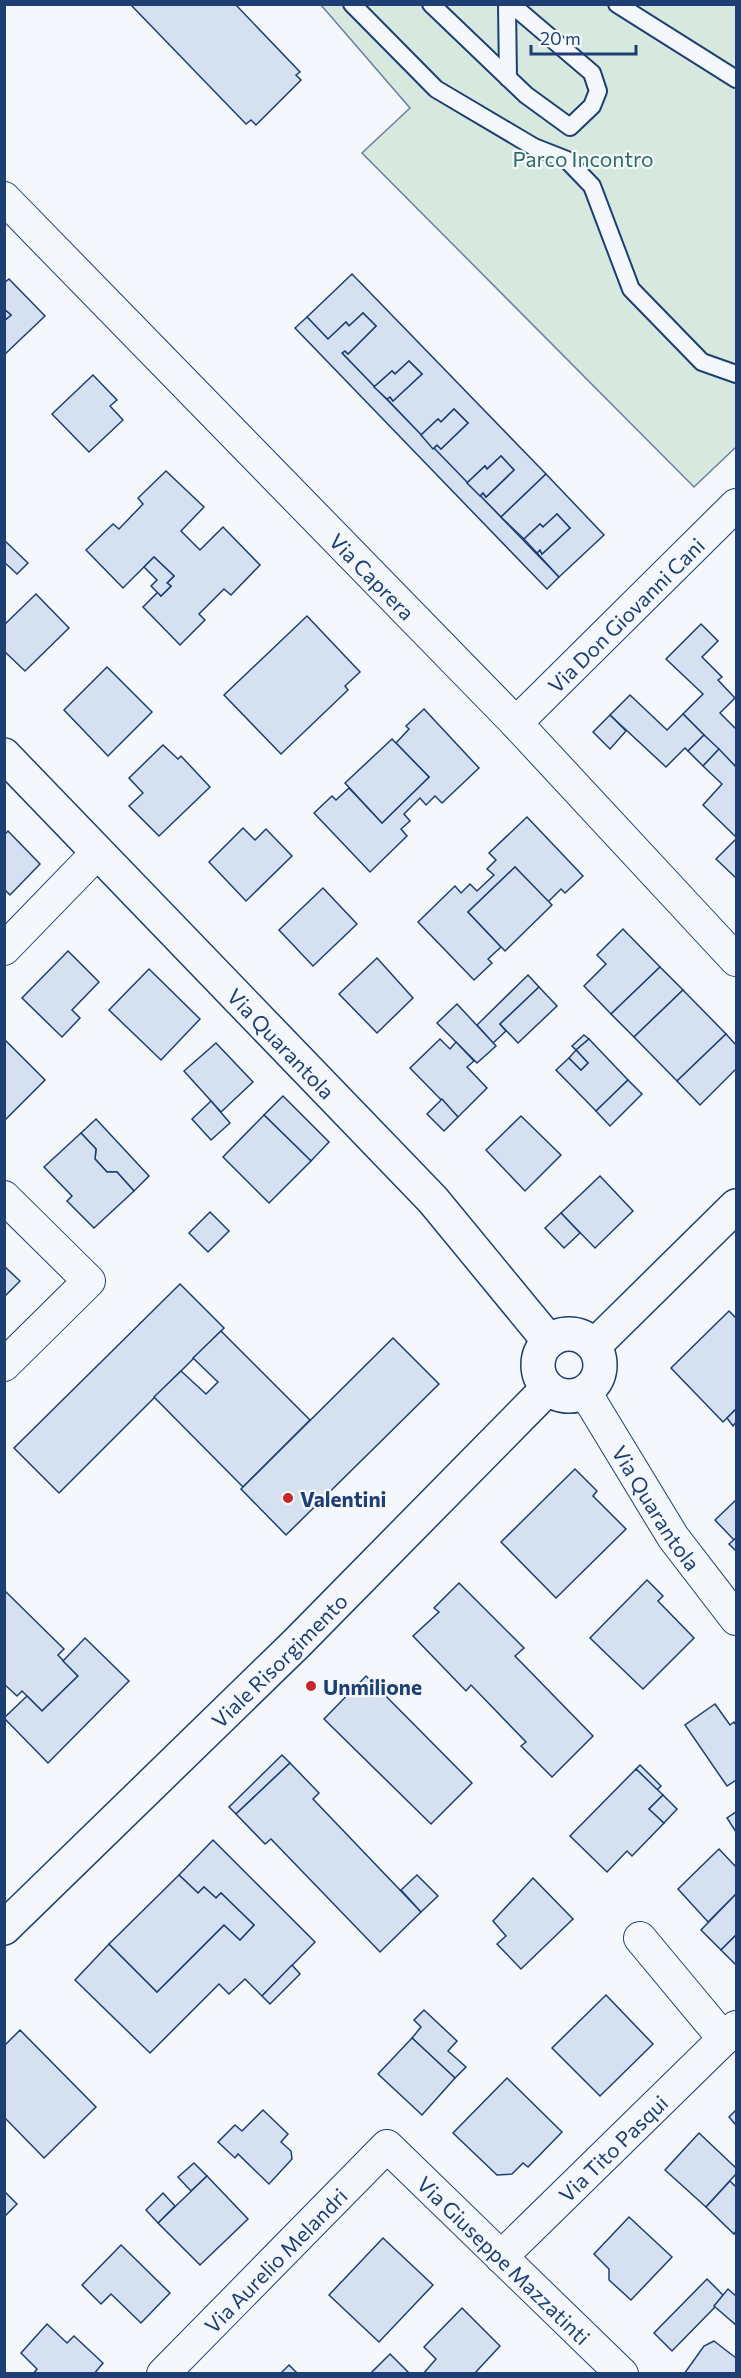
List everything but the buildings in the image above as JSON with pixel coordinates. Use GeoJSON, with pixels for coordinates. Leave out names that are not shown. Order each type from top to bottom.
{"type":"FeatureCollection","features":[{"type":"Feature","properties":{"kind":"street","name":"Via Caprera"},"geometry":{"type":"LineString","coordinates":[[4,198],[516,723],[736,960]]}},
{"type":"Feature","properties":{"kind":"street","name":"Via Don Giovanni Cani"},"geometry":{"type":"LineString","coordinates":[[516,723],[736,505]]}},
{"type":"Feature","properties":{"kind":"street","name":"Via Quarantola"},"geometry":{"type":"LineString","coordinates":[[4,755],[433,1200],[549,1341]]}},
{"type":"Feature","properties":{"kind":"street"},"geometry":{"type":"LineString","coordinates":[[4,948],[98,852]]}},
{"type":"Feature","properties":{"kind":"street"},"geometry":{"type":"LineString","coordinates":[[4,1197],[89,1281],[4,1365]]}},
{"type":"Feature","properties":{"kind":"street"},"geometry":{"type":"LineString","coordinates":[[594,1346],[736,1206]]}},
{"type":"Feature","properties":{"kind":"street"},"geometry":{"type":"LineString","coordinates":[[567,1334],[577,1335],[594,1346],[601,1366],[593,1385],[585,1392],[566,1396],[548,1389],[538,1370],[542,1349],[549,1341],[567,1334]]}},
{"type":"Feature","properties":{"kind":"street","name":"Viale Risorgimento"},"geometry":{"type":"LineString","coordinates":[[4,1928],[306,1635],[548,1389]]}},
{"type":"Feature","properties":{"kind":"street","name":"Via Quarantola"},"geometry":{"type":"LineString","coordinates":[[585,1392],[673,1537],[736,1619]]}},
{"type":"Feature","properties":{"kind":"street","name":"Via Tito Pasqui"},"geometry":{"type":"LineString","coordinates":[[501,2257],[730,2033],[640,1938]]}},
{"type":"Feature","properties":{"kind":"street","name":"Via Giuseppe Mazzatinti"},"geometry":{"type":"LineString","coordinates":[[387,2146],[622,2373]]}},
{"type":"Feature","properties":{"kind":"street","name":"Via Aurelio Melandri"},"geometry":{"type":"LineString","coordinates":[[163,2373],[387,2146]]}},
{"type":"Feature","properties":{"kind":"lane"},"geometry":{"type":"LineString","coordinates":[[352,4],[436,89],[534,147],[567,160],[592,186],[631,289],[702,362],[736,374]]}},
{"type":"Feature","properties":{"kind":"lane"},"geometry":{"type":"LineString","coordinates":[[431,4],[526,95],[570,127],[592,106],[598,91],[592,73],[509,4]]}},
{"type":"Feature","properties":{"kind":"lane"},"geometry":{"type":"LineString","coordinates":[[507,78],[509,4]]}},
{"type":"Feature","properties":{"kind":"lane"},"geometry":{"type":"LineString","coordinates":[[617,4],[736,79]]}},
{"type":"Feature","properties":{"kind":"green space","name":"Parco Incontro"},"geometry":{"type":"Polygon","coordinates":[[[321,5],[736,5],[736,447],[694,487],[362,153],[410,108],[321,5]]]}},
{"type":"Feature","properties":{"kind":"place","name":"Valentini"},"geometry":{"type":"Point","coordinates":[288,1498]}},
{"type":"Feature","properties":{"kind":"place","name":"Unmilione"},"geometry":{"type":"Point","coordinates":[311,1686]}}]}
